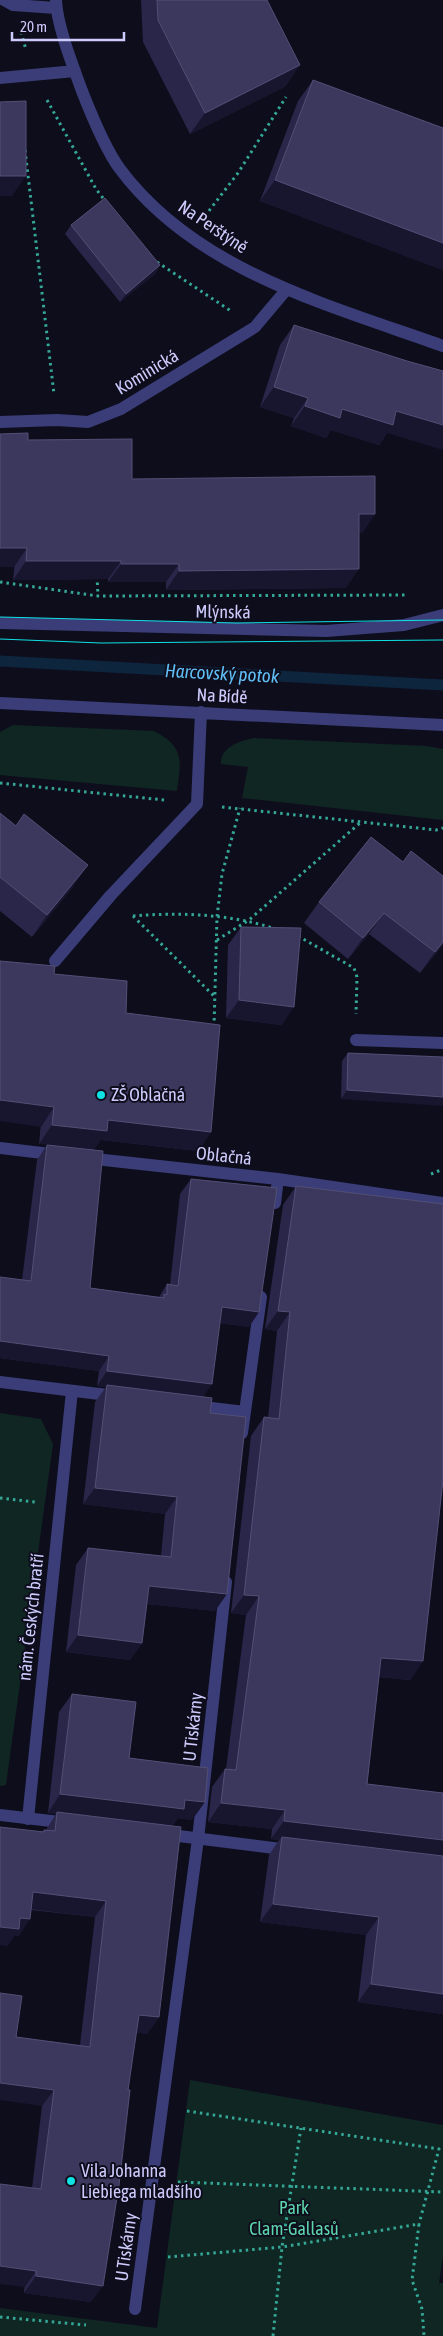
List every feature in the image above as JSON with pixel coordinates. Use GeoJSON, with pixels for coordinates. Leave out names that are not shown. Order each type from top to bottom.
{"type":"FeatureCollection","features":[{"type":"Feature","properties":{"kind":"street"},"geometry":{"type":"LineString","coordinates":[[0,5],[9,3],[56,4]]}},
{"type":"Feature","properties":{"kind":"street","name":"Na Perštýně"},"geometry":{"type":"LineString","coordinates":[[56,4],[75,71],[90,113],[120,168],[160,212],[190,237],[232,262],[287,289],[443,346]]}},
{"type":"Feature","properties":{"kind":"street"},"geometry":{"type":"LineString","coordinates":[[0,78],[75,71]]}},
{"type":"Feature","properties":{"kind":"street","name":"Kominická"},"geometry":{"type":"LineString","coordinates":[[0,422],[58,420],[88,422],[120,409],[255,327],[287,289]]}},
{"type":"Feature","properties":{"kind":"street","name":"Mlýnská"},"geometry":{"type":"LineString","coordinates":[[0,623],[326,631],[404,625],[443,615]]}},
{"type":"Feature","properties":{"kind":"street","name":"Na Bídě"},"geometry":{"type":"LineString","coordinates":[[0,703],[443,725]]}},
{"type":"Feature","properties":{"kind":"street"},"geometry":{"type":"LineString","coordinates":[[55,961],[111,895],[197,804],[201,712]]}},
{"type":"Feature","properties":{"kind":"street"},"geometry":{"type":"LineString","coordinates":[[356,1040],[443,1043]]}},
{"type":"Feature","properties":{"kind":"street","name":"Oblačná"},"geometry":{"type":"LineString","coordinates":[[0,1148],[278,1178],[443,1202]]}},
{"type":"Feature","properties":{"kind":"street"},"geometry":{"type":"LineString","coordinates":[[273,1218],[278,1178]]}},
{"type":"Feature","properties":{"kind":"street"},"geometry":{"type":"LineString","coordinates":[[241,1442],[263,1286]]}},
{"type":"Feature","properties":{"kind":"street"},"geometry":{"type":"LineString","coordinates":[[0,1382],[130,1398]]}},
{"type":"Feature","properties":{"kind":"street","name":"nám. Českých bratří"},"geometry":{"type":"LineString","coordinates":[[28,1819],[72,1391]]}},
{"type":"Feature","properties":{"kind":"street"},"geometry":{"type":"LineString","coordinates":[[178,1404],[245,1412]]}},
{"type":"Feature","properties":{"kind":"street","name":"U Tiskárny"},"geometry":{"type":"LineString","coordinates":[[135,2309],[198,1839],[227,1571]]}},
{"type":"Feature","properties":{"kind":"street"},"geometry":{"type":"LineString","coordinates":[[0,1816],[85,1825]]}},
{"type":"Feature","properties":{"kind":"street"},"geometry":{"type":"LineString","coordinates":[[151,1833],[306,1852]]}},
{"type":"Feature","properties":{"kind":"path"},"geometry":{"type":"LineString","coordinates":[[190,237],[238,173],[286,97]]}},
{"type":"Feature","properties":{"kind":"path"},"geometry":{"type":"LineString","coordinates":[[25,146],[58,420]]}},
{"type":"Feature","properties":{"kind":"path"},"geometry":{"type":"LineString","coordinates":[[97,568],[98,596]]}},
{"type":"Feature","properties":{"kind":"path"},"geometry":{"type":"LineString","coordinates":[[0,582],[98,596],[415,596]]}},
{"type":"Feature","properties":{"kind":"path"},"geometry":{"type":"LineString","coordinates":[[214,1028],[217,917],[222,874],[240,808]]}},
{"type":"Feature","properties":{"kind":"path"},"geometry":{"type":"LineString","coordinates":[[216,940],[250,920],[361,822]]}},
{"type":"Feature","properties":{"kind":"path"},"geometry":{"type":"LineString","coordinates":[[111,895],[216,998]]}},
{"type":"Feature","properties":{"kind":"path"},"geometry":{"type":"LineString","coordinates":[[133,916],[163,913],[217,917],[250,920],[277,929]]}},
{"type":"Feature","properties":{"kind":"path"},"geometry":{"type":"LineString","coordinates":[[296,935],[354,968],[357,977],[356,1040]]}},
{"type":"Feature","properties":{"kind":"path"},"geometry":{"type":"LineString","coordinates":[[0,1498],[21,1501]]}},
{"type":"Feature","properties":{"kind":"path"},"geometry":{"type":"LineString","coordinates":[[162,2108],[439,2149],[419,2224],[412,2280],[422,2310],[424,2336]]}},
{"type":"Feature","properties":{"kind":"path"},"geometry":{"type":"LineString","coordinates":[[273,2336],[282,2247],[301,2128]]}},
{"type":"Feature","properties":{"kind":"path"},"geometry":{"type":"LineString","coordinates":[[152,2181],[291,2188],[443,2192]]}},
{"type":"Feature","properties":{"kind":"path"},"geometry":{"type":"LineString","coordinates":[[142,2259],[282,2247],[419,2224]]}},
{"type":"Feature","properties":{"kind":"path"},"geometry":{"type":"LineString","coordinates":[[0,2317],[86,2326]]}},
{"type":"Feature","properties":{"kind":"green space"},"geometry":{"type":"Polygon","coordinates":[[[13,725],[154,731],[171,743],[179,756],[177,791],[0,775],[0,732],[13,725]]]}},
{"type":"Feature","properties":{"kind":"green space"},"geometry":{"type":"Polygon","coordinates":[[[254,738],[427,746],[443,749],[443,820],[242,798],[248,767],[221,764],[222,758],[227,749],[254,738]]]}},
{"type":"Feature","properties":{"kind":"green space"},"geometry":{"type":"Polygon","coordinates":[[[0,1413],[41,1419],[53,1444],[6,1785],[0,1786],[0,1413]]]}},
{"type":"Feature","properties":{"kind":"green space","name":"Park Clam-Gallasů"},"geometry":{"type":"Polygon","coordinates":[[[190,2080],[443,2125],[443,2256],[439,2283],[443,2283],[443,2336],[0,2336],[0,2308],[157,2328],[190,2080]]]}},
{"type":"Feature","properties":{"kind":"building"},"geometry":{"type":"Polygon","coordinates":[[[157,0],[267,0],[300,65],[205,113],[158,20],[157,0]]]}},
{"type":"Feature","properties":{"kind":"building"},"geometry":{"type":"Polygon","coordinates":[[[313,80],[443,128],[443,243],[275,180],[313,80]]]}},
{"type":"Feature","properties":{"kind":"building"},"geometry":{"type":"Polygon","coordinates":[[[26,101],[26,176],[0,176],[0,102],[26,101]]]}},
{"type":"Feature","properties":{"kind":"building"},"geometry":{"type":"Polygon","coordinates":[[[105,198],[160,265],[126,294],[71,225],[105,198]]]}},
{"type":"Feature","properties":{"kind":"building"},"geometry":{"type":"Polygon","coordinates":[[[294,325],[443,371],[443,425],[396,411],[393,425],[342,409],[340,418],[305,406],[308,398],[274,387],[294,325]]]}},
{"type":"Feature","properties":{"kind":"building"},"geometry":{"type":"Polygon","coordinates":[[[28,433],[28,440],[132,439],[132,479],[375,476],[375,514],[359,514],[359,569],[179,571],[179,564],[121,564],[121,561],[26,561],[27,548],[0,548],[0,434],[28,433]]]}},
{"type":"Feature","properties":{"kind":"building"},"geometry":{"type":"Polygon","coordinates":[[[0,813],[16,826],[24,814],[88,865],[47,915],[0,877],[0,813]]]}},
{"type":"Feature","properties":{"kind":"building"},"geometry":{"type":"Polygon","coordinates":[[[371,837],[403,862],[411,851],[443,876],[443,942],[435,952],[384,913],[363,938],[319,902],[371,837]]]}},
{"type":"Feature","properties":{"kind":"building"},"geometry":{"type":"Polygon","coordinates":[[[241,927],[301,928],[294,1007],[239,1000],[241,927]]]}},
{"type":"Feature","properties":{"kind":"building"},"geometry":{"type":"Polygon","coordinates":[[[0,961],[55,966],[54,974],[127,981],[126,1013],[220,1025],[211,1132],[108,1120],[107,1131],[52,1125],[54,1107],[0,1100],[0,961]]]}},
{"type":"Feature","properties":{"kind":"building"},"geometry":{"type":"Polygon","coordinates":[[[348,1053],[443,1057],[443,1097],[347,1090],[348,1053]]]}},
{"type":"Feature","properties":{"kind":"building"},"geometry":{"type":"Polygon","coordinates":[[[47,1145],[103,1151],[90,1288],[164,1298],[164,1294],[167,1295],[167,1284],[178,1286],[191,1179],[277,1188],[259,1312],[222,1307],[212,1384],[107,1371],[109,1356],[0,1341],[0,1277],[31,1281],[47,1145]]]}},
{"type":"Feature","properties":{"kind":"building"},"geometry":{"type":"Polygon","coordinates":[[[296,1186],[443,1204],[443,1480],[423,1661],[381,1658],[367,1784],[443,1793],[443,1840],[284,1821],[285,1810],[221,1803],[225,1769],[236,1770],[259,1596],[244,1595],[264,1417],[279,1419],[290,1312],[278,1311],[296,1186]]]}},
{"type":"Feature","properties":{"kind":"building"},"geometry":{"type":"Polygon","coordinates":[[[107,1385],[212,1398],[210,1413],[246,1417],[227,1594],[149,1586],[142,1643],[78,1635],[88,1548],[171,1557],[177,1497],[95,1488],[107,1385]]]}},
{"type":"Feature","properties":{"kind":"building"},"geometry":{"type":"Polygon","coordinates":[[[72,1694],[136,1702],[129,1758],[208,1768],[205,1802],[185,1800],[184,1809],[60,1794],[72,1694]]]}},
{"type":"Feature","properties":{"kind":"building"},"geometry":{"type":"Polygon","coordinates":[[[57,1812],[181,1827],[159,2017],[139,2015],[128,2090],[130,2090],[119,2185],[103,2286],[36,2276],[36,2271],[0,2266],[0,2184],[41,2189],[54,2090],[0,2083],[0,1993],[22,1996],[16,2037],[90,2047],[106,1901],[33,1892],[30,1919],[20,1918],[19,1929],[0,1927],[0,1827],[44,1832],[44,1830],[55,1831],[57,1812]]]}},
{"type":"Feature","properties":{"kind":"building"},"geometry":{"type":"Polygon","coordinates":[[[282,1837],[443,1856],[443,1994],[371,1984],[379,1917],[273,1904],[282,1837]]]}},
{"type":"Feature","properties":{"kind":"waterway","name":"Harcovský potok"},"geometry":{"type":"LineString","coordinates":[[0,661],[443,685]]}},
{"type":"Feature","properties":{"kind":"tram line"},"geometry":{"type":"LineString","coordinates":[[0,617],[236,623],[443,620]]}},
{"type":"Feature","properties":{"kind":"tram line"},"geometry":{"type":"LineString","coordinates":[[0,639],[101,643],[443,640]]}},
{"type":"Feature","properties":{"kind":"place","name":"ZŠ Oblačná"},"geometry":{"type":"Point","coordinates":[101,1095]}},
{"type":"Feature","properties":{"kind":"place","name":"Vila Johanna Liebiega mladšího"},"geometry":{"type":"Point","coordinates":[71,2181]}}]}
